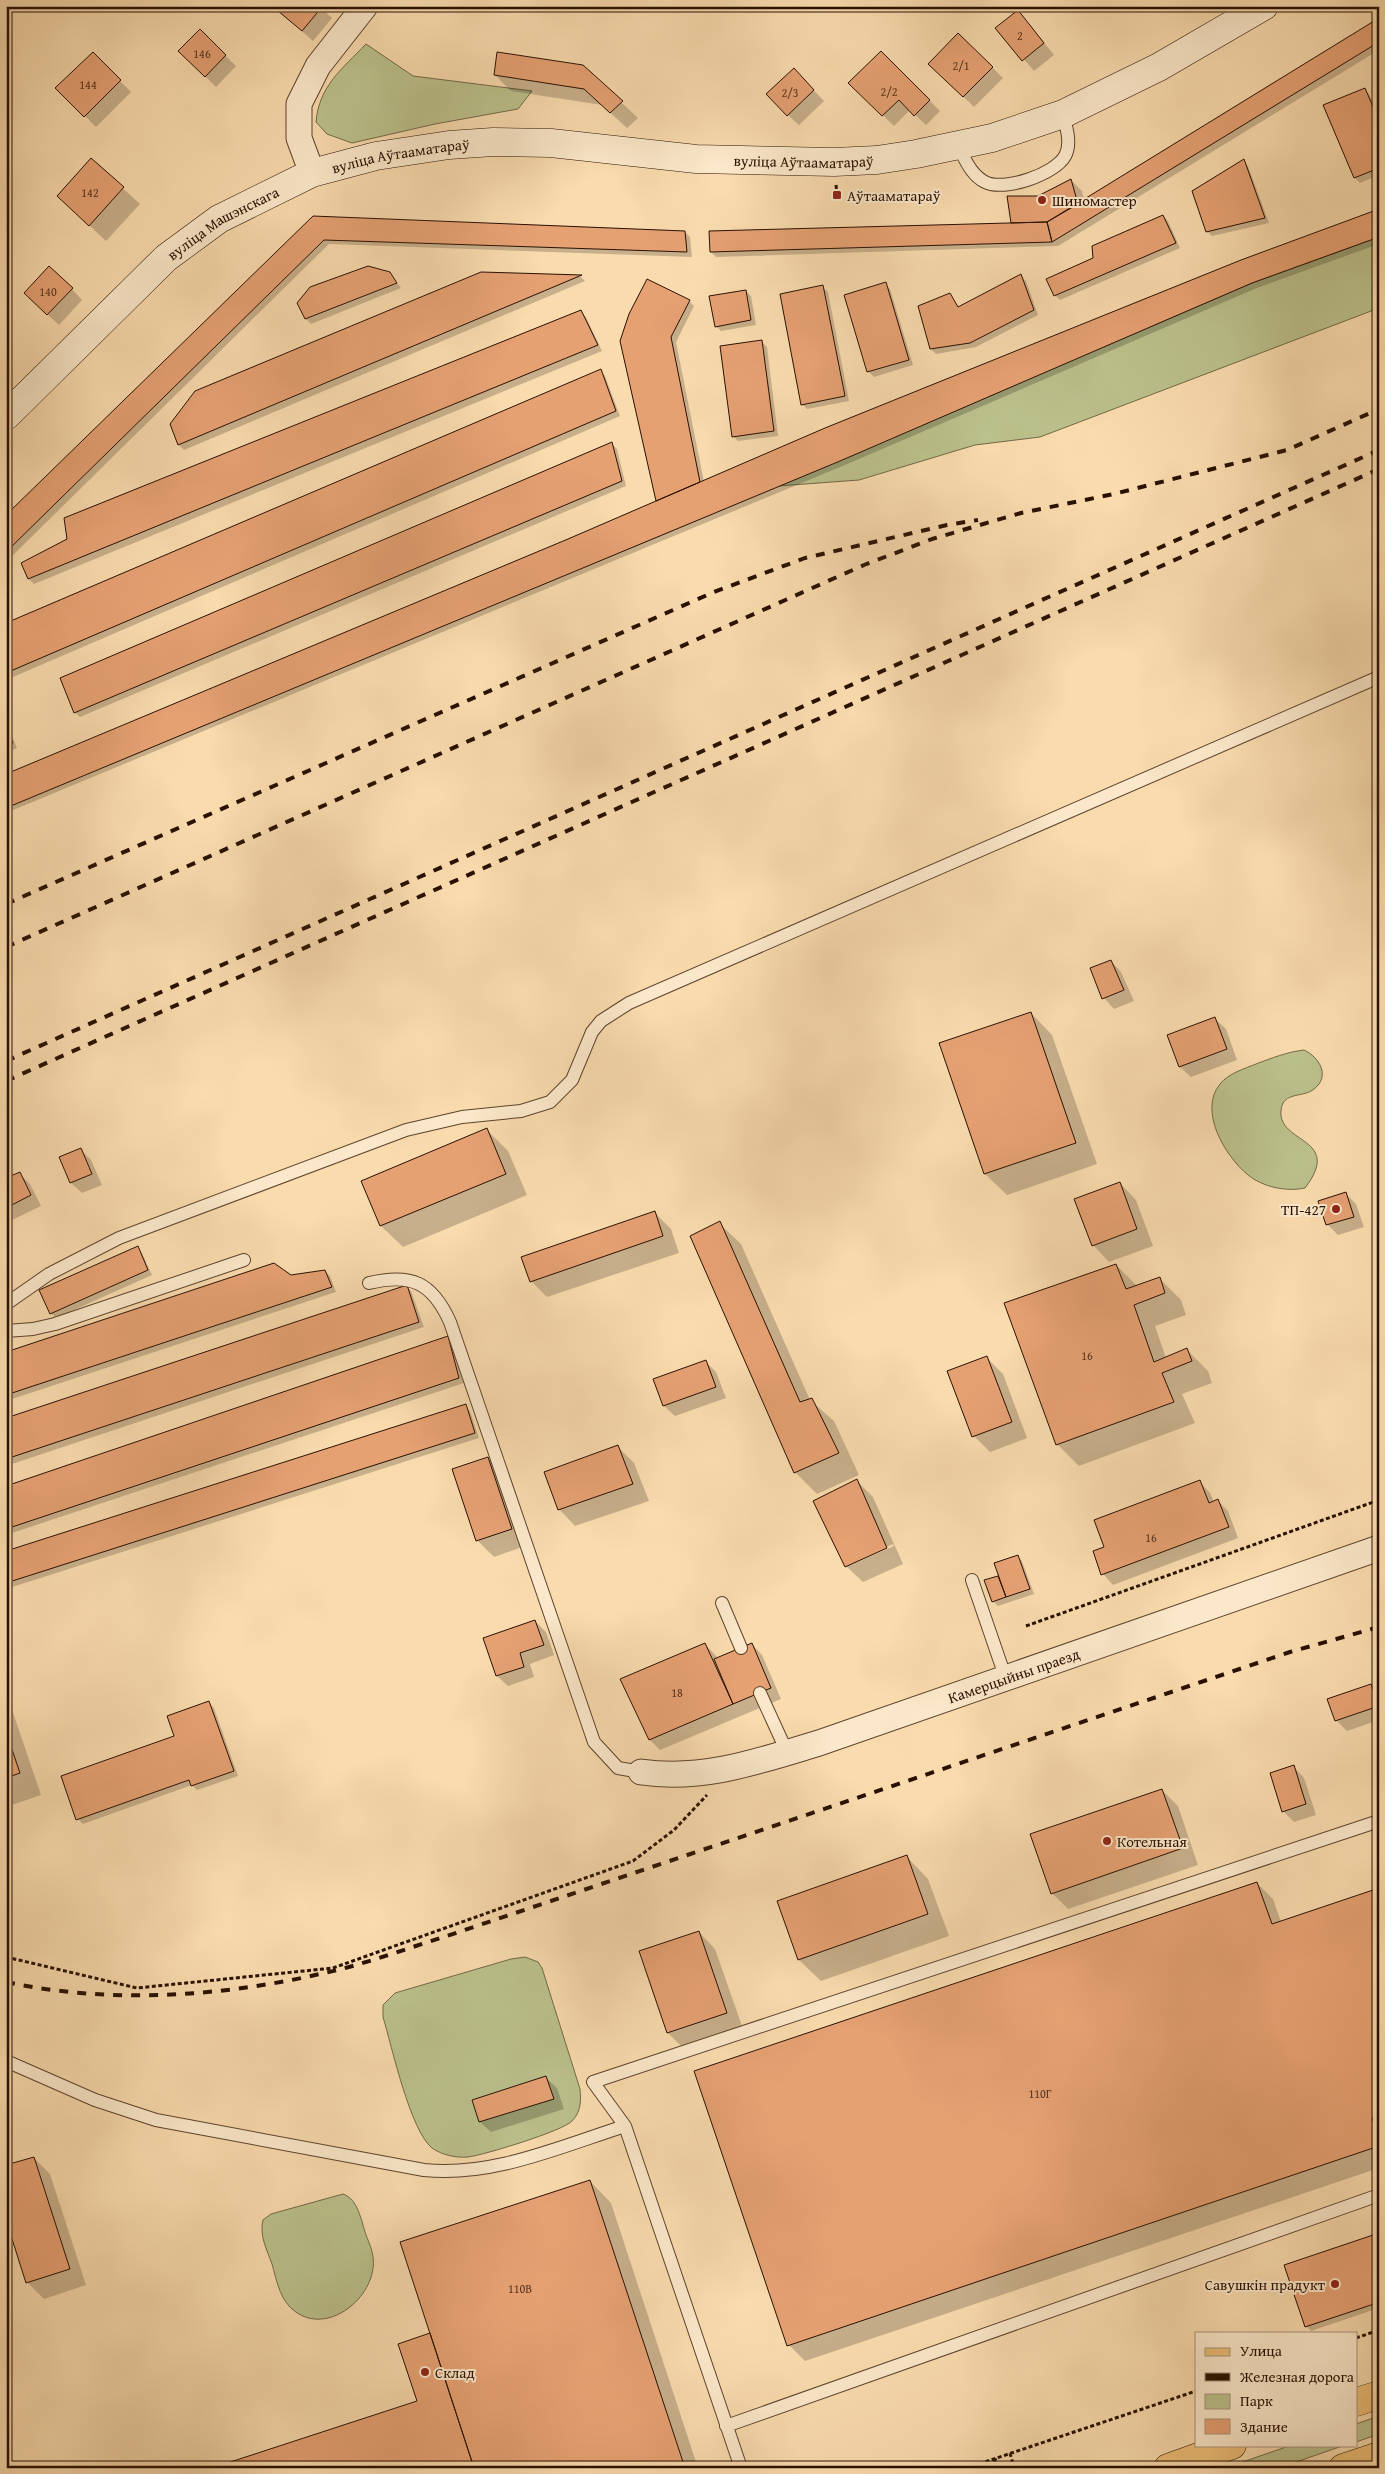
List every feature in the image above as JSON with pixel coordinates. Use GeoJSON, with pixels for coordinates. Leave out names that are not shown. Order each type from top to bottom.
{"type":"FeatureCollection","features":[{"type":"Feature","properties":{"kind":"main road","name":"вуліца Аўтааматараў"},"geometry":{"type":"LineString","coordinates":[[312,173],[376,156],[449,145],[493,142],[551,143],[696,159],[834,162],[877,160],[958,146],[1018,130],[1063,114],[1159,67],[1264,6]]}},
{"type":"Feature","properties":{"kind":"main road","name":"вуліца Машэнскага"},"geometry":{"type":"LineString","coordinates":[[6,416],[166,258],[219,219],[312,173]]}},
{"type":"Feature","properties":{"kind":"main road"},"geometry":{"type":"LineString","coordinates":[[1358,2401],[1379,2395]]}},
{"type":"Feature","properties":{"kind":"main road"},"geometry":{"type":"LineString","coordinates":[[1168,2468],[1229,2446]]}},
{"type":"Feature","properties":{"kind":"main road"},"geometry":{"type":"LineString","coordinates":[[1343,2468],[1379,2456]]}},
{"type":"Feature","properties":{"kind":"street"},"geometry":{"type":"LineString","coordinates":[[312,173],[299,138],[299,104],[318,66],[365,6]]}},
{"type":"Feature","properties":{"kind":"street","name":"Камерцыйны праезд"},"geometry":{"type":"LineString","coordinates":[[641,1772],[675,1775],[732,1769],[1006,1679],[1379,1548]]}},
{"type":"Feature","properties":{"kind":"lane"},"geometry":{"type":"LineString","coordinates":[[958,146],[974,175],[987,183],[1001,184],[1032,178],[1055,168],[1066,156],[1067,129],[1063,114]]}},
{"type":"Feature","properties":{"kind":"lane"},"geometry":{"type":"LineString","coordinates":[[6,1304],[49,1274],[119,1238],[406,1130],[462,1117],[536,1108],[556,1097],[572,1080],[592,1032],[601,1021],[629,1003],[1379,677]]}},
{"type":"Feature","properties":{"kind":"lane"},"geometry":{"type":"LineString","coordinates":[[6,1330],[33,1329],[55,1324],[244,1260]]}},
{"type":"Feature","properties":{"kind":"lane"},"geometry":{"type":"LineString","coordinates":[[369,1283],[385,1279],[403,1278],[419,1283],[433,1292],[443,1305],[594,1742],[618,1768],[641,1772]]}},
{"type":"Feature","properties":{"kind":"lane"},"geometry":{"type":"LineString","coordinates":[[972,1580],[1006,1679]]}},
{"type":"Feature","properties":{"kind":"lane"},"geometry":{"type":"LineString","coordinates":[[722,1604],[740,1648]]}},
{"type":"Feature","properties":{"kind":"lane"},"geometry":{"type":"LineString","coordinates":[[760,1693],[787,1752]]}},
{"type":"Feature","properties":{"kind":"lane"},"geometry":{"type":"LineString","coordinates":[[741,2468],[624,2126],[593,2082],[1379,1821]]}},
{"type":"Feature","properties":{"kind":"lane"},"geometry":{"type":"LineString","coordinates":[[6,2061],[95,2100],[156,2120],[433,2170],[458,2172],[500,2165],[624,2126]]}},
{"type":"Feature","properties":{"kind":"lane"},"geometry":{"type":"LineString","coordinates":[[726,2426],[1379,2195]]}},
{"type":"Feature","properties":{"kind":"path"},"geometry":{"type":"LineString","coordinates":[[1026,1626],[1379,1500]]}},
{"type":"Feature","properties":{"kind":"path"},"geometry":{"type":"LineString","coordinates":[[6,1957],[137,1988],[333,1968],[634,1861],[674,1830],[732,1769]]}},
{"type":"Feature","properties":{"kind":"path"},"geometry":{"type":"LineString","coordinates":[[1358,2337],[1379,2330]]}},
{"type":"Feature","properties":{"kind":"path"},"geometry":{"type":"LineString","coordinates":[[967,2468],[1195,2391]]}},
{"type":"Feature","properties":{"kind":"path"},"geometry":{"type":"LineString","coordinates":[[1010,2453],[1014,2468]]}},
{"type":"Feature","properties":{"kind":"path"},"geometry":{"type":"LineString","coordinates":[[992,2468],[996,2458]]}},
{"type":"Feature","properties":{"kind":"green space"},"geometry":{"type":"Polygon","coordinates":[[[366,44],[413,76],[532,91],[518,109],[435,124],[352,143],[327,134],[316,122],[318,109],[327,88],[340,70],[366,44]]]}},
{"type":"Feature","properties":{"kind":"green space"},"geometry":{"type":"Polygon","coordinates":[[[1379,237],[1379,308],[1040,437],[975,445],[859,480],[778,486],[1252,283],[1379,237]]]}},
{"type":"Feature","properties":{"kind":"green space"},"geometry":{"type":"Polygon","coordinates":[[[1304,1050],[1318,1062],[1321,1067],[1322,1078],[1319,1084],[1310,1092],[1290,1097],[1286,1100],[1281,1110],[1282,1121],[1313,1150],[1317,1159],[1315,1171],[1305,1188],[1275,1188],[1261,1183],[1248,1175],[1239,1167],[1223,1145],[1213,1120],[1212,1107],[1214,1095],[1224,1080],[1237,1072],[1292,1052],[1304,1050]]]}},
{"type":"Feature","properties":{"kind":"green space"},"geometry":{"type":"Polygon","coordinates":[[[525,1957],[538,1962],[542,1968],[580,2089],[579,2110],[572,2121],[566,2125],[523,2142],[468,2157],[449,2156],[432,2148],[416,2124],[409,2107],[383,2017],[383,2005],[395,1993],[511,1959],[525,1957]]]}},
{"type":"Feature","properties":{"kind":"green space"},"geometry":{"type":"Polygon","coordinates":[[[343,2194],[356,2205],[372,2251],[373,2268],[370,2281],[363,2294],[353,2305],[341,2313],[328,2318],[315,2319],[301,2315],[289,2306],[280,2292],[263,2237],[263,2220],[271,2214],[343,2194]]]}},
{"type":"Feature","properties":{"kind":"green space"},"geometry":{"type":"Polygon","coordinates":[[[1379,2416],[1379,2434],[1358,2441],[1358,2423],[1379,2416]]]}},
{"type":"Feature","properties":{"kind":"green space"},"geometry":{"type":"Polygon","coordinates":[[[1289,2446],[1342,2446],[1279,2468],[1225,2468],[1289,2446]]]}},
{"type":"Feature","properties":{"kind":"building"},"geometry":{"type":"Polygon","coordinates":[[[272,6],[321,6],[322,7],[302,31],[272,6]]]}},
{"type":"Feature","properties":{"kind":"building"},"geometry":{"type":"Polygon","coordinates":[[[1018,10],[1044,43],[1022,61],[995,28],[1018,10]]]}},
{"type":"Feature","properties":{"kind":"building"},"geometry":{"type":"Polygon","coordinates":[[[1379,18],[1379,42],[1052,242],[1047,222],[1379,18]]]}},
{"type":"Feature","properties":{"kind":"building"},"geometry":{"type":"Polygon","coordinates":[[[200,29],[226,55],[205,77],[178,51],[200,29]]]}},
{"type":"Feature","properties":{"kind":"building"},"geometry":{"type":"Polygon","coordinates":[[[958,33],[993,67],[963,97],[928,64],[958,33]]]}},
{"type":"Feature","properties":{"kind":"building"},"geometry":{"type":"Polygon","coordinates":[[[881,51],[930,100],[914,116],[899,100],[882,116],[848,83],[881,51]]]}},
{"type":"Feature","properties":{"kind":"building"},"geometry":{"type":"Polygon","coordinates":[[[93,52],[121,80],[84,117],[55,88],[93,52]]]}},
{"type":"Feature","properties":{"kind":"building"},"geometry":{"type":"Polygon","coordinates":[[[497,52],[583,65],[623,101],[610,113],[584,89],[494,75],[497,52]]]}},
{"type":"Feature","properties":{"kind":"building"},"geometry":{"type":"Polygon","coordinates":[[[794,68],[814,90],[787,116],[766,94],[794,68]]]}},
{"type":"Feature","properties":{"kind":"building"},"geometry":{"type":"Polygon","coordinates":[[[1365,88],[1379,121],[1379,168],[1354,178],[1323,105],[1365,88]]]}},
{"type":"Feature","properties":{"kind":"building"},"geometry":{"type":"Polygon","coordinates":[[[91,158],[124,187],[89,226],[57,196],[91,158]]]}},
{"type":"Feature","properties":{"kind":"building"},"geometry":{"type":"Polygon","coordinates":[[[1244,159],[1265,218],[1206,232],[1192,191],[1244,159]]]}},
{"type":"Feature","properties":{"kind":"building","name":"Шиномастер"},"geometry":{"type":"Polygon","coordinates":[[[1071,179],[1078,204],[1047,222],[1011,223],[1007,196],[1038,196],[1071,179]]]}},
{"type":"Feature","properties":{"kind":"building"},"geometry":{"type":"Polygon","coordinates":[[[1379,209],[1379,237],[1252,283],[840,461],[6,808],[6,774],[568,539],[825,428],[1241,260],[1379,209]]]}},
{"type":"Feature","properties":{"kind":"building"},"geometry":{"type":"Polygon","coordinates":[[[1163,215],[1176,243],[1054,296],[1046,279],[1093,258],[1092,246],[1163,215]]]}},
{"type":"Feature","properties":{"kind":"building"},"geometry":{"type":"Polygon","coordinates":[[[313,216],[685,231],[687,252],[324,240],[6,552],[6,515],[313,216]]]}},
{"type":"Feature","properties":{"kind":"building"},"geometry":{"type":"Polygon","coordinates":[[[1047,222],[1052,242],[710,252],[709,231],[1047,222]]]}},
{"type":"Feature","properties":{"kind":"building"},"geometry":{"type":"Polygon","coordinates":[[[49,266],[73,288],[47,315],[24,293],[49,266]]]}},
{"type":"Feature","properties":{"kind":"building"},"geometry":{"type":"Polygon","coordinates":[[[368,266],[390,272],[397,283],[305,319],[297,303],[310,287],[368,266]]]}},
{"type":"Feature","properties":{"kind":"building"},"geometry":{"type":"Polygon","coordinates":[[[481,272],[582,275],[178,445],[170,424],[195,391],[481,272]]]}},
{"type":"Feature","properties":{"kind":"building"},"geometry":{"type":"Polygon","coordinates":[[[1021,274],[1034,310],[970,343],[930,349],[918,306],[950,293],[958,307],[1021,274]]]}},
{"type":"Feature","properties":{"kind":"building"},"geometry":{"type":"Polygon","coordinates":[[[647,279],[690,300],[671,337],[700,482],[656,501],[620,341],[629,314],[647,279]]]}},
{"type":"Feature","properties":{"kind":"building"},"geometry":{"type":"Polygon","coordinates":[[[886,282],[909,360],[867,372],[844,295],[886,282]]]}},
{"type":"Feature","properties":{"kind":"building"},"geometry":{"type":"Polygon","coordinates":[[[823,285],[845,396],[801,405],[780,294],[823,285]]]}},
{"type":"Feature","properties":{"kind":"building"},"geometry":{"type":"Polygon","coordinates":[[[746,290],[751,320],[715,327],[709,296],[746,290]]]}},
{"type":"Feature","properties":{"kind":"building"},"geometry":{"type":"Polygon","coordinates":[[[581,310],[598,345],[28,579],[21,563],[67,539],[64,518],[581,310]]]}},
{"type":"Feature","properties":{"kind":"building"},"geometry":{"type":"Polygon","coordinates":[[[762,340],[774,431],[732,437],[720,346],[762,340]]]}},
{"type":"Feature","properties":{"kind":"building"},"geometry":{"type":"Polygon","coordinates":[[[601,369],[616,411],[6,673],[6,623],[601,369]]]}},
{"type":"Feature","properties":{"kind":"building"},"geometry":{"type":"Polygon","coordinates":[[[612,442],[622,481],[74,713],[60,678],[612,442]]]}},
{"type":"Feature","properties":{"kind":"building"},"geometry":{"type":"Polygon","coordinates":[[[6,727],[13,743],[6,746],[6,727]]]}},
{"type":"Feature","properties":{"kind":"building"},"geometry":{"type":"Polygon","coordinates":[[[1111,960],[1124,990],[1102,999],[1090,968],[1111,960]]]}},
{"type":"Feature","properties":{"kind":"building"},"geometry":{"type":"Polygon","coordinates":[[[1031,1012],[1076,1143],[984,1174],[939,1043],[1031,1012]]]}},
{"type":"Feature","properties":{"kind":"building"},"geometry":{"type":"Polygon","coordinates":[[[1215,1017],[1227,1049],[1179,1067],[1167,1035],[1215,1017]]]}},
{"type":"Feature","properties":{"kind":"building"},"geometry":{"type":"Polygon","coordinates":[[[487,1128],[506,1174],[380,1226],[361,1181],[487,1128]]]}},
{"type":"Feature","properties":{"kind":"building"},"geometry":{"type":"Polygon","coordinates":[[[81,1148],[92,1174],[70,1183],[59,1157],[81,1148]]]}},
{"type":"Feature","properties":{"kind":"building"},"geometry":{"type":"Polygon","coordinates":[[[20,1172],[31,1195],[6,1208],[6,1178],[20,1172]]]}},
{"type":"Feature","properties":{"kind":"building"},"geometry":{"type":"Polygon","coordinates":[[[1120,1182],[1137,1229],[1092,1246],[1074,1199],[1120,1182]]]}},
{"type":"Feature","properties":{"kind":"building","name":"ТП-427"},"geometry":{"type":"Polygon","coordinates":[[[1346,1192],[1354,1217],[1326,1225],[1318,1201],[1346,1192]]]}},
{"type":"Feature","properties":{"kind":"building"},"geometry":{"type":"Polygon","coordinates":[[[655,1211],[663,1236],[530,1282],[521,1257],[655,1211]]]}},
{"type":"Feature","properties":{"kind":"building"},"geometry":{"type":"Polygon","coordinates":[[[720,1221],[800,1402],[812,1398],[839,1453],[794,1473],[690,1236],[720,1221]]]}},
{"type":"Feature","properties":{"kind":"building"},"geometry":{"type":"Polygon","coordinates":[[[138,1246],[148,1270],[50,1314],[39,1290],[138,1246]]]}},
{"type":"Feature","properties":{"kind":"building"},"geometry":{"type":"Polygon","coordinates":[[[274,1263],[291,1275],[325,1270],[332,1287],[6,1395],[6,1352],[274,1263]]]}},
{"type":"Feature","properties":{"kind":"building"},"geometry":{"type":"Polygon","coordinates":[[[1116,1264],[1126,1289],[1160,1277],[1165,1293],[1134,1305],[1154,1362],[1187,1348],[1192,1361],[1162,1373],[1174,1402],[1056,1445],[1004,1303],[1116,1264]]]}},
{"type":"Feature","properties":{"kind":"building"},"geometry":{"type":"Polygon","coordinates":[[[407,1285],[419,1322],[6,1459],[6,1418],[407,1285]]]}},
{"type":"Feature","properties":{"kind":"building"},"geometry":{"type":"Polygon","coordinates":[[[448,1336],[459,1378],[6,1529],[6,1486],[448,1336]]]}},
{"type":"Feature","properties":{"kind":"building"},"geometry":{"type":"Polygon","coordinates":[[[987,1356],[1012,1422],[972,1437],[947,1371],[987,1356]]]}},
{"type":"Feature","properties":{"kind":"building"},"geometry":{"type":"Polygon","coordinates":[[[706,1360],[716,1387],[663,1406],[653,1379],[706,1360]]]}},
{"type":"Feature","properties":{"kind":"building"},"geometry":{"type":"Polygon","coordinates":[[[466,1404],[475,1433],[6,1583],[6,1551],[466,1404]]]}},
{"type":"Feature","properties":{"kind":"building"},"geometry":{"type":"Polygon","coordinates":[[[618,1445],[633,1484],[558,1510],[544,1472],[618,1445]]]}},
{"type":"Feature","properties":{"kind":"building"},"geometry":{"type":"Polygon","coordinates":[[[488,1457],[512,1529],[476,1541],[452,1469],[488,1457]]]}},
{"type":"Feature","properties":{"kind":"building"},"geometry":{"type":"Polygon","coordinates":[[[857,1479],[887,1548],[845,1567],[813,1501],[857,1479]]]}},
{"type":"Feature","properties":{"kind":"building"},"geometry":{"type":"Polygon","coordinates":[[[1200,1480],[1209,1503],[1218,1499],[1229,1527],[1101,1575],[1093,1551],[1104,1547],[1094,1520],[1200,1480]]]}},
{"type":"Feature","properties":{"kind":"building"},"geometry":{"type":"Polygon","coordinates":[[[1018,1555],[1030,1589],[1006,1597],[994,1563],[1018,1555]]]}},
{"type":"Feature","properties":{"kind":"building"},"geometry":{"type":"Polygon","coordinates":[[[998,1576],[1006,1597],[992,1602],[984,1580],[998,1576]]]}},
{"type":"Feature","properties":{"kind":"building"},"geometry":{"type":"Polygon","coordinates":[[[535,1620],[544,1645],[520,1653],[524,1667],[496,1676],[483,1638],[535,1620]]]}},
{"type":"Feature","properties":{"kind":"building"},"geometry":{"type":"Polygon","coordinates":[[[705,1643],[733,1704],[649,1740],[620,1679],[705,1643]]]}},
{"type":"Feature","properties":{"kind":"building"},"geometry":{"type":"Polygon","coordinates":[[[752,1643],[771,1688],[733,1704],[714,1659],[752,1643]]]}},
{"type":"Feature","properties":{"kind":"building"},"geometry":{"type":"Polygon","coordinates":[[[1371,1684],[1379,1706],[1335,1721],[1327,1699],[1371,1684]]]}},
{"type":"Feature","properties":{"kind":"building"},"geometry":{"type":"Polygon","coordinates":[[[209,1701],[234,1771],[191,1786],[189,1780],[76,1820],[61,1776],[174,1736],[167,1716],[209,1701]]]}},
{"type":"Feature","properties":{"kind":"building"},"geometry":{"type":"Polygon","coordinates":[[[6,1732],[20,1773],[6,1778],[6,1732]]]}},
{"type":"Feature","properties":{"kind":"building"},"geometry":{"type":"Polygon","coordinates":[[[1294,1765],[1306,1804],[1282,1812],[1270,1773],[1294,1765]]]}},
{"type":"Feature","properties":{"kind":"building","name":"Котельная"},"geometry":{"type":"Polygon","coordinates":[[[1162,1789],[1183,1848],[1051,1894],[1030,1834],[1162,1789]]]}},
{"type":"Feature","properties":{"kind":"building"},"geometry":{"type":"Polygon","coordinates":[[[907,1855],[928,1914],[798,1960],[777,1901],[907,1855]]]}},
{"type":"Feature","properties":{"kind":"building"},"geometry":{"type":"Polygon","coordinates":[[[1257,1882],[1272,1924],[1379,1888],[1379,2116],[1372,2118],[1379,2138],[1379,2146],[787,2346],[694,2071],[1257,1882]]]}},
{"type":"Feature","properties":{"kind":"building"},"geometry":{"type":"Polygon","coordinates":[[[699,1931],[727,2013],[667,2033],[639,1951],[699,1931]]]}},
{"type":"Feature","properties":{"kind":"building"},"geometry":{"type":"Polygon","coordinates":[[[546,2076],[554,2099],[479,2122],[472,2100],[546,2076]]]}},
{"type":"Feature","properties":{"kind":"building"},"geometry":{"type":"Polygon","coordinates":[[[34,2157],[70,2269],[26,2283],[6,2220],[6,2165],[34,2157]]]}},
{"type":"Feature","properties":{"kind":"building"},"geometry":{"type":"Polygon","coordinates":[[[590,2180],[685,2468],[474,2468],[400,2242],[590,2180]]]}},
{"type":"Feature","properties":{"kind":"building","name":"Савушкін прадукт"},"geometry":{"type":"Polygon","coordinates":[[[1379,2233],[1379,2309],[1377,2303],[1305,2327],[1284,2265],[1379,2233]]]}},
{"type":"Feature","properties":{"kind":"building","name":"Склад"},"geometry":{"type":"Polygon","coordinates":[[[430,2333],[474,2468],[212,2468],[417,2401],[398,2344],[430,2333]]]}},
{"type":"Feature","properties":{"kind":"railway"},"geometry":{"type":"LineString","coordinates":[[6,947],[864,565],[932,539],[1021,513],[1114,494],[1287,450],[1379,409]]}},
{"type":"Feature","properties":{"kind":"railway"},"geometry":{"type":"LineString","coordinates":[[6,1061],[1379,450]]}},
{"type":"Feature","properties":{"kind":"railway"},"geometry":{"type":"LineString","coordinates":[[6,1081],[1379,469]]}},
{"type":"Feature","properties":{"kind":"railway"},"geometry":{"type":"LineString","coordinates":[[6,904],[714,592],[805,558],[947,525],[978,520]]}},
{"type":"Feature","properties":{"kind":"railway"},"geometry":{"type":"LineString","coordinates":[[6,1982],[84,1993],[163,1995],[242,1988],[336,1970],[447,1936],[1290,1652],[1379,1627]]}},
{"type":"Feature","properties":{"kind":"place","name":"Аўтааматараў"},"geometry":{"type":"Point","coordinates":[837,195]}},
{"type":"Feature","properties":{"kind":"place","name":"Шиномастер"},"geometry":{"type":"Point","coordinates":[1042,200]}},
{"type":"Feature","properties":{"kind":"place","name":"ТП-427"},"geometry":{"type":"Point","coordinates":[1336,1209]}},
{"type":"Feature","properties":{"kind":"place","name":"Котельная"},"geometry":{"type":"Point","coordinates":[1107,1841]}},
{"type":"Feature","properties":{"kind":"place","name":"Савушкін прадукт"},"geometry":{"type":"Point","coordinates":[1335,2284]}},
{"type":"Feature","properties":{"kind":"place","name":"Склад"},"geometry":{"type":"Point","coordinates":[425,2372]}}]}
